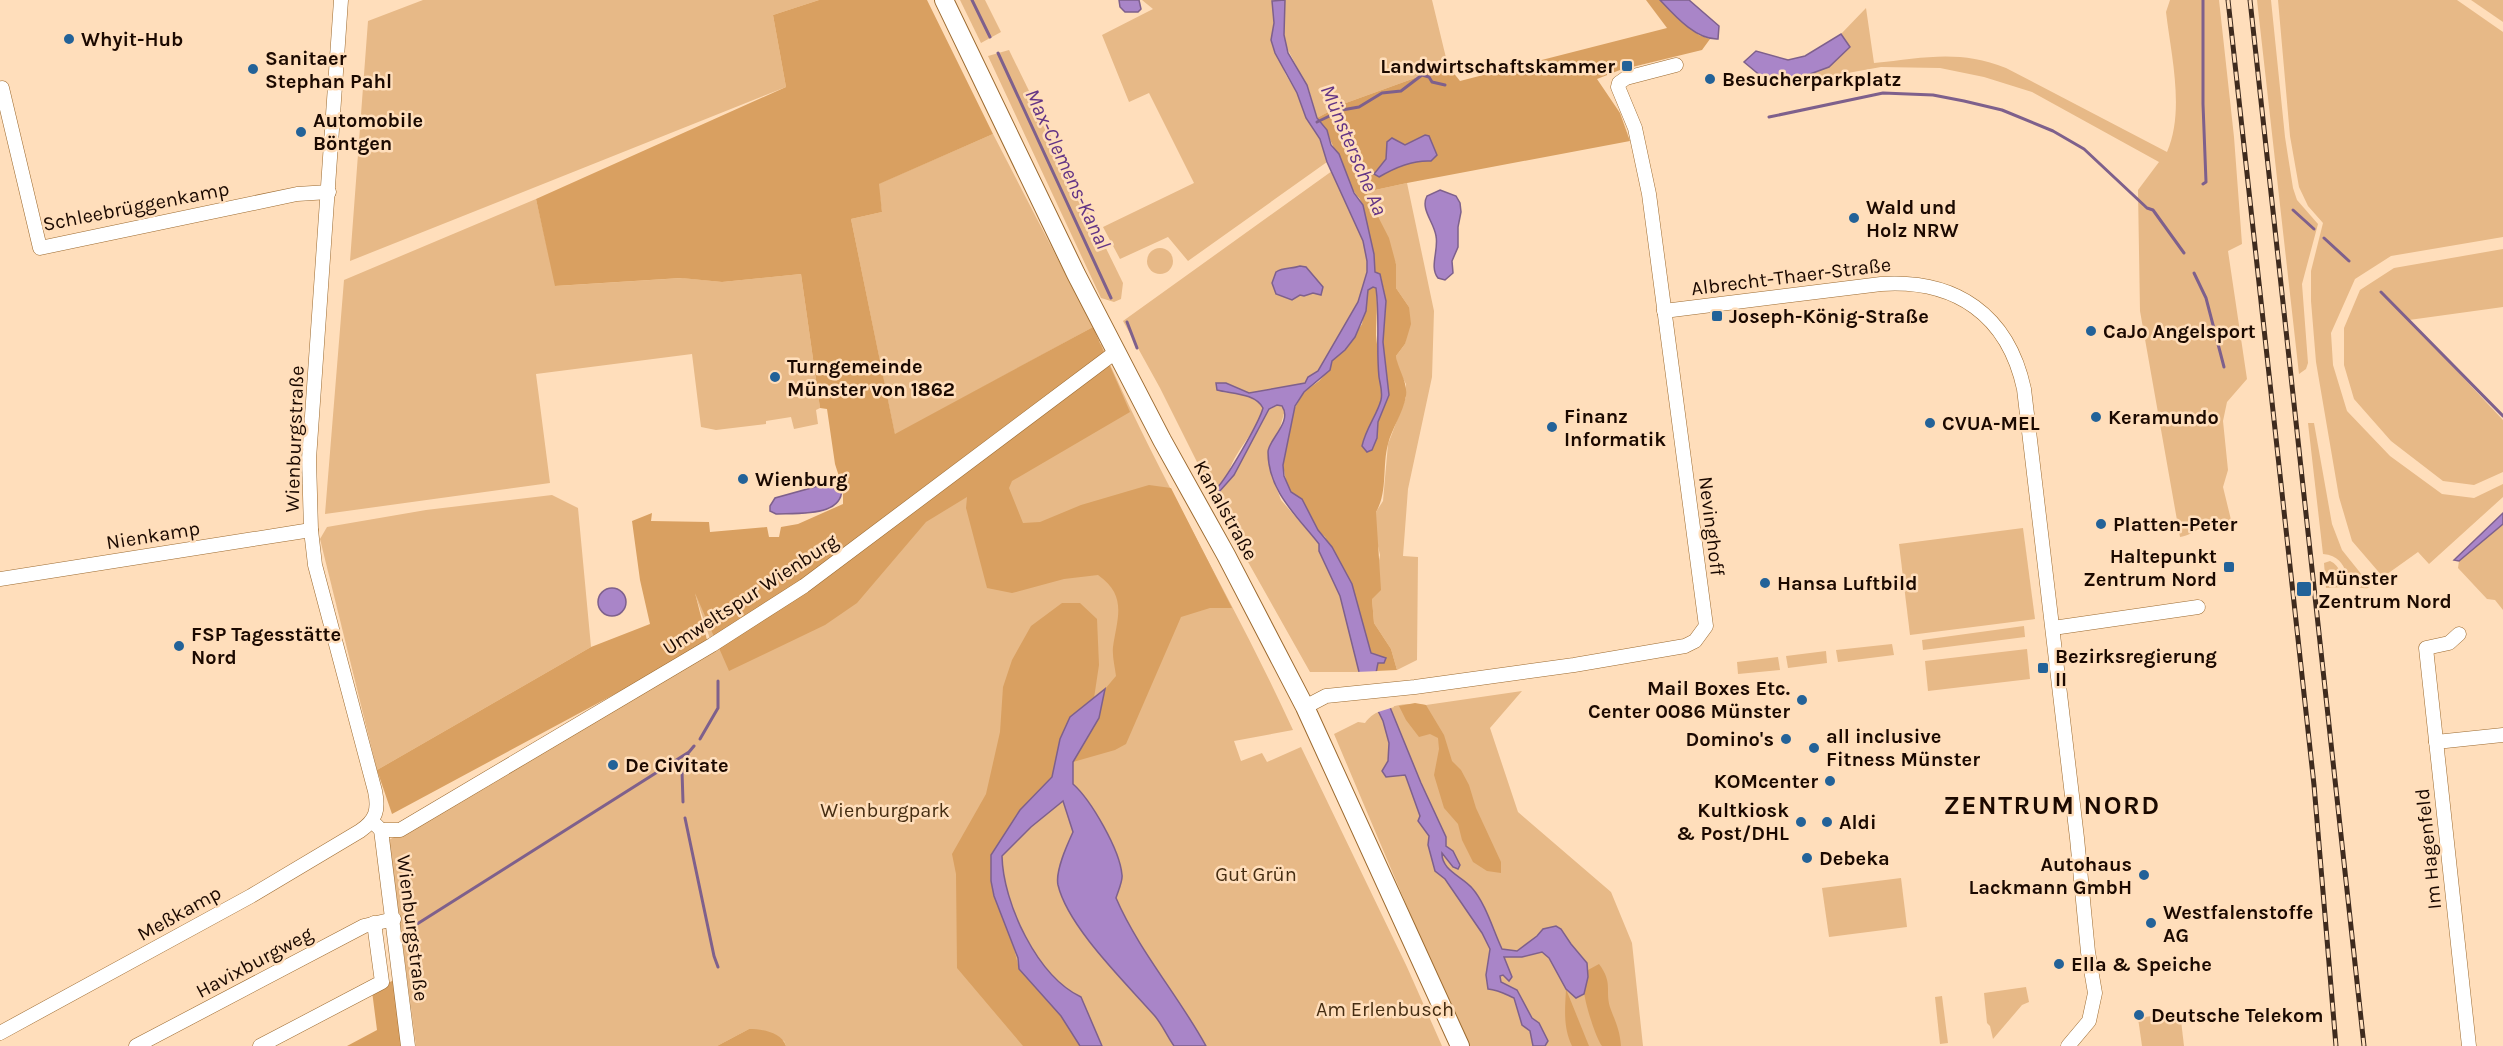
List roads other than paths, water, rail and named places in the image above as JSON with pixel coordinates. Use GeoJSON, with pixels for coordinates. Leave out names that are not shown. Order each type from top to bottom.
{"type":"FeatureCollection","features":[{"type":"Feature","properties":{"kind":"main road","name":"Kanalstraße"},"geometry":{"type":"LineString","coordinates":[[944,0],[1076,274],[1305,707],[1460,1046]]}},
{"type":"Feature","properties":{"kind":"street","name":"Wienburgstraße"},"geometry":{"type":"LineString","coordinates":[[341,0],[309,459],[311,530],[320,583],[376,799],[377,825],[394,919],[408,1046]]}},
{"type":"Feature","properties":{"kind":"street","name":"Nevinghoff"},"geometry":{"type":"LineString","coordinates":[[1305,707],[1326,696],[1574,665],[1685,646],[1695,641],[1706,626],[1650,203],[1640,147],[1618,87],[1619,83],[1626,78],[1676,65]]}},
{"type":"Feature","properties":{"kind":"street","name":"Schleebrüggenkamp"},"geometry":{"type":"LineString","coordinates":[[2,88],[40,248],[297,194],[329,192]]}},
{"type":"Feature","properties":{"kind":"street","name":"Albrecht-Thaer-Straße"},"geometry":{"type":"LineString","coordinates":[[1664,311],[1904,282],[1949,292],[1967,302],[1995,325],[2015,358],[2024,389],[2077,838],[2088,952],[2095,993],[2089,1021],[2068,1046]]}},
{"type":"Feature","properties":{"kind":"street","name":"Umweltspur Wienburg"},"geometry":{"type":"LineString","coordinates":[[377,825],[400,830],[786,598],[950,479],[1117,351]]}},
{"type":"Feature","properties":{"kind":"street","name":"Nienkamp"},"geometry":{"type":"LineString","coordinates":[[0,579],[311,530]]}},
{"type":"Feature","properties":{"kind":"street"},"geometry":{"type":"LineString","coordinates":[[2053,628],[2198,607]]}},
{"type":"Feature","properties":{"kind":"street","name":"Im Hagenfeld"},"geometry":{"type":"LineString","coordinates":[[2459,634],[2449,643],[2426,648],[2469,1046]]}},
{"type":"Feature","properties":{"kind":"street"},"geometry":{"type":"LineString","coordinates":[[2436,742],[2503,735]]}},
{"type":"Feature","properties":{"kind":"street","name":"Meßkamp"},"geometry":{"type":"LineString","coordinates":[[0,1033],[251,896],[360,831],[377,825]]}},
{"type":"Feature","properties":{"kind":"street","name":"Havixburgweg"},"geometry":{"type":"LineString","coordinates":[[135,1046],[374,922],[394,919]]}},
{"type":"Feature","properties":{"kind":"street"},"geometry":{"type":"LineString","coordinates":[[260,1046],[382,982],[374,922]]}},
{"type":"Feature","properties":{"kind":"waterway","name":"Max-Clemens-Kanal"},"geometry":{"type":"LineString","coordinates":[[972,0],[990,37]]}},
{"type":"Feature","properties":{"kind":"waterway"},"geometry":{"type":"LineString","coordinates":[[2203,0],[2206,182],[2203,184]]}},
{"type":"Feature","properties":{"kind":"waterway","name":"Max-Clemens-Kanal"},"geometry":{"type":"LineString","coordinates":[[998,53],[1111,298]]}},
{"type":"Feature","properties":{"kind":"waterway","name":"Münstersche Aa"},"geometry":{"type":"LineString","coordinates":[[1317,122],[1342,110],[1359,107],[1382,93],[1401,91],[1422,75],[1429,77],[1432,82],[1445,85]]}},
{"type":"Feature","properties":{"kind":"waterway"},"geometry":{"type":"LineString","coordinates":[[1769,117],[1883,93],[1933,95],[2002,110],[2053,131],[2084,149],[2147,208],[2153,210],[2184,253]]}},
{"type":"Feature","properties":{"kind":"waterway"},"geometry":{"type":"LineString","coordinates":[[2293,210],[2314,229]]}},
{"type":"Feature","properties":{"kind":"waterway"},"geometry":{"type":"LineString","coordinates":[[2324,238],[2349,261]]}},
{"type":"Feature","properties":{"kind":"waterway"},"geometry":{"type":"LineString","coordinates":[[2194,273],[2206,298],[2224,367]]}},
{"type":"Feature","properties":{"kind":"waterway"},"geometry":{"type":"LineString","coordinates":[[2381,292],[2503,416]]}},
{"type":"Feature","properties":{"kind":"waterway","name":"Max-Clemens-Kanal"},"geometry":{"type":"LineString","coordinates":[[1127,322],[1137,348]]}},
{"type":"Feature","properties":{"kind":"waterway"},"geometry":{"type":"LineString","coordinates":[[700,739],[718,708],[718,681]]}},
{"type":"Feature","properties":{"kind":"waterway"},"geometry":{"type":"LineString","coordinates":[[406,931],[689,752],[694,746]]}},
{"type":"Feature","properties":{"kind":"waterway"},"geometry":{"type":"LineString","coordinates":[[683,802],[682,771],[688,754]]}},
{"type":"Feature","properties":{"kind":"waterway"},"geometry":{"type":"LineString","coordinates":[[685,818],[718,967]]}},
{"type":"Feature","properties":{"kind":"railway"},"geometry":{"type":"LineString","coordinates":[[2228,0],[2314,785],[2336,1046]]}},
{"type":"Feature","properties":{"kind":"railway"},"geometry":{"type":"LineString","coordinates":[[2250,0],[2364,1046]]}},
{"type":"Feature","properties":{"kind":"place","name":"Whyit-Hub"},"geometry":{"type":"Point","coordinates":[69,39]}},
{"type":"Feature","properties":{"kind":"place","name":"Landwirtschaftskammer"},"geometry":{"type":"Point","coordinates":[1627,66]}},
{"type":"Feature","properties":{"kind":"place","name":"Sanitaer Stephan Pahl"},"geometry":{"type":"Point","coordinates":[253,69]}},
{"type":"Feature","properties":{"kind":"place","name":"Besucherparkplatz"},"geometry":{"type":"Point","coordinates":[1710,79]}},
{"type":"Feature","properties":{"kind":"place","name":"Automobile Böntgen"},"geometry":{"type":"Point","coordinates":[301,132]}},
{"type":"Feature","properties":{"kind":"place","name":"Wald und Holz NRW"},"geometry":{"type":"Point","coordinates":[1854,218]}},
{"type":"Feature","properties":{"kind":"place","name":"Joseph-König-Straße"},"geometry":{"type":"Point","coordinates":[1717,316]}},
{"type":"Feature","properties":{"kind":"place","name":"CaJo Angelsport"},"geometry":{"type":"Point","coordinates":[2091,331]}},
{"type":"Feature","properties":{"kind":"place","name":"Turngemeinde Münster von 1862"},"geometry":{"type":"Point","coordinates":[775,377]}},
{"type":"Feature","properties":{"kind":"place","name":"Keramundo"},"geometry":{"type":"Point","coordinates":[2096,417]}},
{"type":"Feature","properties":{"kind":"place","name":"CVUA-MEL"},"geometry":{"type":"Point","coordinates":[1930,423]}},
{"type":"Feature","properties":{"kind":"place","name":"Finanz Informatik"},"geometry":{"type":"Point","coordinates":[1552,427]}},
{"type":"Feature","properties":{"kind":"place","name":"Wienburg"},"geometry":{"type":"Point","coordinates":[743,479]}},
{"type":"Feature","properties":{"kind":"place","name":"Platten-Peter"},"geometry":{"type":"Point","coordinates":[2101,524]}},
{"type":"Feature","properties":{"kind":"place","name":"Haltepunkt Zentrum Nord"},"geometry":{"type":"Point","coordinates":[2229,567]}},
{"type":"Feature","properties":{"kind":"place","name":"Hansa Luftbild"},"geometry":{"type":"Point","coordinates":[1765,583]}},
{"type":"Feature","properties":{"kind":"place","name":"Münster Zentrum Nord"},"geometry":{"type":"Point","coordinates":[2304,589]}},
{"type":"Feature","properties":{"kind":"place","name":"FSP Tagesstätte Nord"},"geometry":{"type":"Point","coordinates":[179,646]}},
{"type":"Feature","properties":{"kind":"place","name":"Bezirksregierung II"},"geometry":{"type":"Point","coordinates":[2043,668]}},
{"type":"Feature","properties":{"kind":"place","name":"Mail Boxes Etc. Center 0086 Münster"},"geometry":{"type":"Point","coordinates":[1802,700]}},
{"type":"Feature","properties":{"kind":"place","name":"Domino's"},"geometry":{"type":"Point","coordinates":[1786,739]}},
{"type":"Feature","properties":{"kind":"place","name":"all inclusive Fitness Münster"},"geometry":{"type":"Point","coordinates":[1814,748]}},
{"type":"Feature","properties":{"kind":"place","name":"De Civitate"},"geometry":{"type":"Point","coordinates":[613,765]}},
{"type":"Feature","properties":{"kind":"place","name":"KOMcenter"},"geometry":{"type":"Point","coordinates":[1830,781]}},
{"type":"Feature","properties":{"kind":"place","name":"Kultkiosk & Post/DHL"},"geometry":{"type":"Point","coordinates":[1801,822]}},
{"type":"Feature","properties":{"kind":"place","name":"Aldi"},"geometry":{"type":"Point","coordinates":[1827,822]}},
{"type":"Feature","properties":{"kind":"place","name":"Debeka"},"geometry":{"type":"Point","coordinates":[1807,858]}},
{"type":"Feature","properties":{"kind":"place","name":"Autohaus Lackmann GmbH"},"geometry":{"type":"Point","coordinates":[2144,875]}},
{"type":"Feature","properties":{"kind":"place","name":"Westfalenstoffe AG"},"geometry":{"type":"Point","coordinates":[2151,923]}},
{"type":"Feature","properties":{"kind":"place","name":"Ella & Speiche"},"geometry":{"type":"Point","coordinates":[2059,964]}},
{"type":"Feature","properties":{"kind":"place","name":"Deutsche Telekom"},"geometry":{"type":"Point","coordinates":[2139,1015]}},
{"type":"Feature","properties":{"kind":"district","name":"ZENTRUM NORD"},"geometry":{"type":"Point","coordinates":[2052,805]}},
{"type":"Feature","properties":{"kind":"park label","name":"Wienburgpark"},"geometry":{"type":"Point","coordinates":[885,810]}},
{"type":"Feature","properties":{"kind":"park label","name":"Gut Grün"},"geometry":{"type":"Point","coordinates":[1256,874]}},
{"type":"Feature","properties":{"kind":"park label","name":"Am Erlenbusch"},"geometry":{"type":"Point","coordinates":[1385,1009]}}]}
